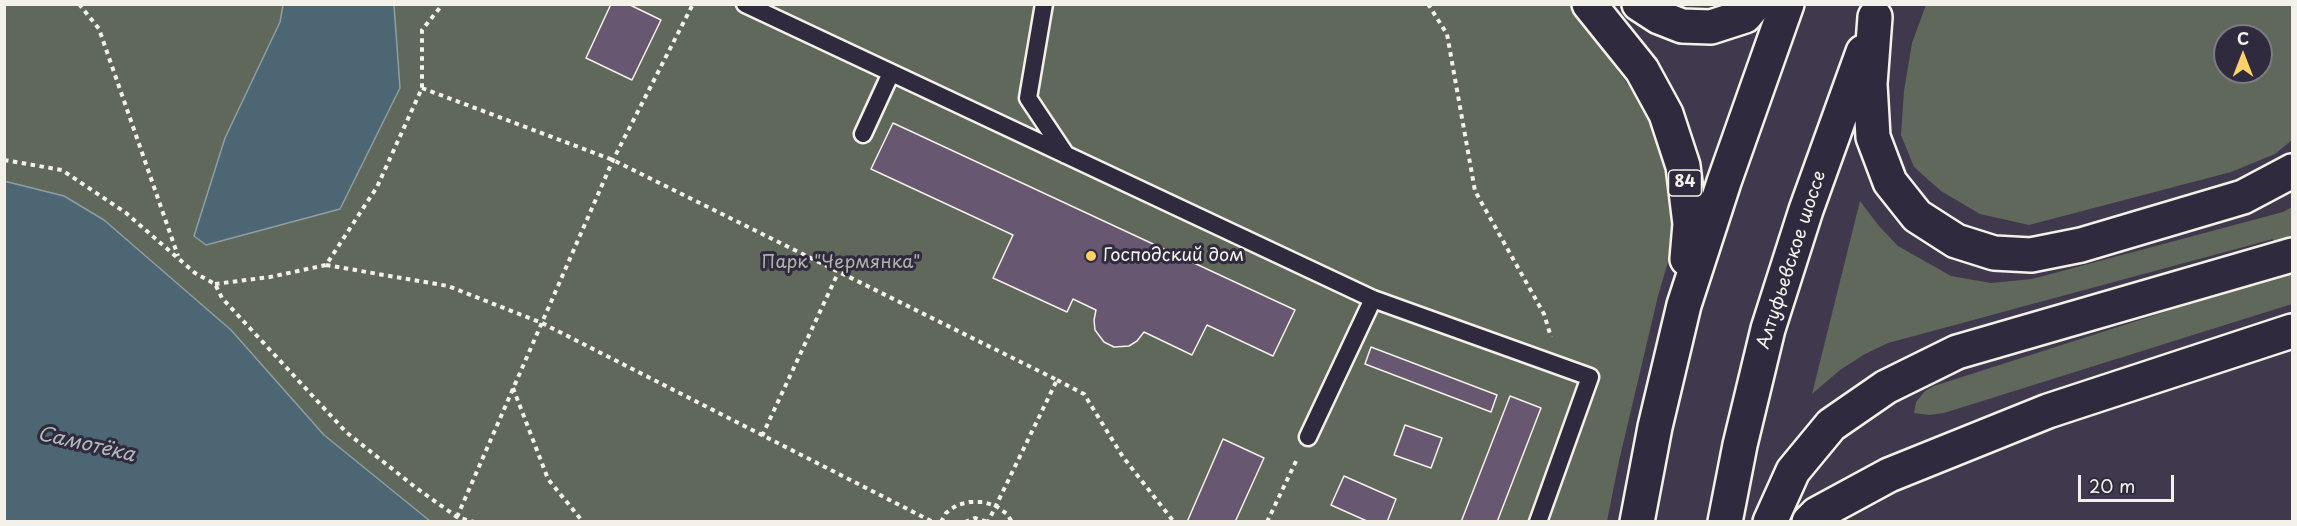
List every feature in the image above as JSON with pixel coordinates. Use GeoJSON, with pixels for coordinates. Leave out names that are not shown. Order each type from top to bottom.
{"type":"FeatureCollection","features":[{"type":"Feature","properties":{"kind":"main road","name":"84"},"geometry":{"type":"LineString","coordinates":[[1589,4],[1642,70],[1666,114],[1683,166],[1690,224],[1684,305]]}},
{"type":"Feature","properties":{"kind":"main road"},"geometry":{"type":"LineString","coordinates":[[1639,4],[1659,17],[1682,26],[1711,27],[1745,16],[1755,4]]}},
{"type":"Feature","properties":{"kind":"main road"},"geometry":{"type":"LineString","coordinates":[[1637,522],[1655,427],[1684,305],[1724,182],[1787,4]]}},
{"type":"Feature","properties":{"kind":"main road"},"geometry":{"type":"LineString","coordinates":[[1878,10],[1870,84],[1873,137],[1890,182],[1917,216],[1956,241],[1994,253],[2031,255],[2071,247],[2243,197],[2292,171]]}},
{"type":"Feature","properties":{"kind":"main road","name":"Алтуфьевское шоссе"},"geometry":{"type":"LineString","coordinates":[[1725,522],[1740,445],[1768,329],[1806,210],[1878,10]]}},
{"type":"Feature","properties":{"kind":"main road"},"geometry":{"type":"LineString","coordinates":[[1770,522],[1793,471],[1832,426],[1886,387],[1957,352],[2286,257]]}},
{"type":"Feature","properties":{"kind":"main road"},"geometry":{"type":"LineString","coordinates":[[1809,522],[1817,514],[1889,475],[2048,411],[2292,331]]}},
{"type":"Feature","properties":{"kind":"lane"},"geometry":{"type":"LineString","coordinates":[[745,4],[1373,299],[1590,377],[1538,522]]}},
{"type":"Feature","properties":{"kind":"lane"},"geometry":{"type":"LineString","coordinates":[[1044,4],[1028,98],[1066,156]]}},
{"type":"Feature","properties":{"kind":"lane"},"geometry":{"type":"LineString","coordinates":[[863,134],[891,73]]}},
{"type":"Feature","properties":{"kind":"lane"},"geometry":{"type":"LineString","coordinates":[[1308,437],[1373,299]]}},
{"type":"Feature","properties":{"kind":"path"},"geometry":{"type":"LineString","coordinates":[[79,4],[99,29],[178,256]]}},
{"type":"Feature","properties":{"kind":"path"},"geometry":{"type":"LineString","coordinates":[[326,265],[377,187],[422,88],[422,30],[443,4]]}},
{"type":"Feature","properties":{"kind":"path"},"geometry":{"type":"LineString","coordinates":[[457,517],[613,160],[693,4]]}},
{"type":"Feature","properties":{"kind":"path"},"geometry":{"type":"LineString","coordinates":[[1428,4],[1447,34],[1475,191],[1544,314],[1561,366]]}},
{"type":"Feature","properties":{"kind":"path"},"geometry":{"type":"LineString","coordinates":[[422,88],[613,160],[838,273],[1072,386],[1083,394],[1123,457],[1174,522]]}},
{"type":"Feature","properties":{"kind":"path"},"geometry":{"type":"LineString","coordinates":[[4,160],[62,170],[126,213],[195,273],[215,284],[222,298],[346,432],[457,517],[474,522]]}},
{"type":"Feature","properties":{"kind":"path"},"geometry":{"type":"LineString","coordinates":[[215,284],[270,277],[326,265],[448,286],[542,323],[933,522]]}},
{"type":"Feature","properties":{"kind":"path"},"geometry":{"type":"LineString","coordinates":[[762,436],[838,273]]}},
{"type":"Feature","properties":{"kind":"path"},"geometry":{"type":"LineString","coordinates":[[965,522],[975,518],[988,522],[1057,380]]}},
{"type":"Feature","properties":{"kind":"path"},"geometry":{"type":"LineString","coordinates":[[513,387],[548,479],[583,522]]}},
{"type":"Feature","properties":{"kind":"path"},"geometry":{"type":"LineString","coordinates":[[1267,522],[1308,437]]}},
{"type":"Feature","properties":{"kind":"path"},"geometry":{"type":"LineString","coordinates":[[940,522],[946,513],[970,502],[983,502],[996,506],[1007,514],[1012,522]]}},
{"type":"Feature","properties":{"kind":"green space","name":"Парк \"Чермянка\""},"geometry":{"type":"Polygon","coordinates":[[[4,5],[1569,5],[1638,98],[1668,146],[1678,228],[1658,296],[1607,521],[5,521],[4,5]]]}},
{"type":"Feature","properties":{"kind":"green space"},"geometry":{"type":"Polygon","coordinates":[[[1926,5],[2292,5],[2292,140],[2275,154],[2231,172],[2029,225],[1980,214],[1941,191],[1914,167],[1901,135],[1904,91],[1912,43],[1926,5]]]}},
{"type":"Feature","properties":{"kind":"green space"},"geometry":{"type":"Polygon","coordinates":[[[1860,201],[1898,246],[1951,276],[1991,283],[2032,279],[2283,212],[2292,207],[2292,304],[1944,413],[1929,415],[1914,413],[1916,402],[1925,391],[1934,386],[2283,274],[2273,239],[1888,343],[1840,370],[1812,394],[1860,201]]]}},
{"type":"Feature","properties":{"kind":"water"},"geometry":{"type":"Polygon","coordinates":[[[283,5],[394,5],[400,88],[340,209],[206,245],[194,236],[225,138],[280,22],[283,5]]]}},
{"type":"Feature","properties":{"kind":"water","name":"Самотёка"},"geometry":{"type":"Polygon","coordinates":[[[4,181],[64,196],[104,220],[231,330],[324,435],[430,521],[5,521],[4,181]]]}},
{"type":"Feature","properties":{"kind":"building"},"geometry":{"type":"Polygon","coordinates":[[[611,4],[628,4],[661,20],[632,80],[586,58],[611,4]]]}},
{"type":"Feature","properties":{"kind":"building","name":"Господский дом"},"geometry":{"type":"Polygon","coordinates":[[[893,123],[1295,310],[1273,356],[1207,325],[1192,355],[1144,332],[1137,341],[1129,346],[1114,347],[1104,342],[1095,330],[1096,310],[1073,299],[1067,312],[993,278],[1013,235],[871,169],[893,123]]]}},
{"type":"Feature","properties":{"kind":"building"},"geometry":{"type":"Polygon","coordinates":[[[1371,347],[1497,395],[1491,412],[1365,364],[1371,347]]]}},
{"type":"Feature","properties":{"kind":"building"},"geometry":{"type":"Polygon","coordinates":[[[1510,396],[1541,408],[1497,522],[1461,522],[1510,396]]]}},
{"type":"Feature","properties":{"kind":"building"},"geometry":{"type":"Polygon","coordinates":[[[1405,425],[1442,438],[1431,468],[1394,455],[1405,425]]]}},
{"type":"Feature","properties":{"kind":"building"},"geometry":{"type":"Polygon","coordinates":[[[1223,439],[1264,458],[1235,522],[1187,522],[1223,439]]]}},
{"type":"Feature","properties":{"kind":"building"},"geometry":{"type":"Polygon","coordinates":[[[1344,476],[1396,499],[1387,522],[1369,522],[1331,505],[1344,476]]]}},
{"type":"Feature","properties":{"kind":"place","name":"Господский дом"},"geometry":{"type":"Point","coordinates":[1091,256]}}]}
